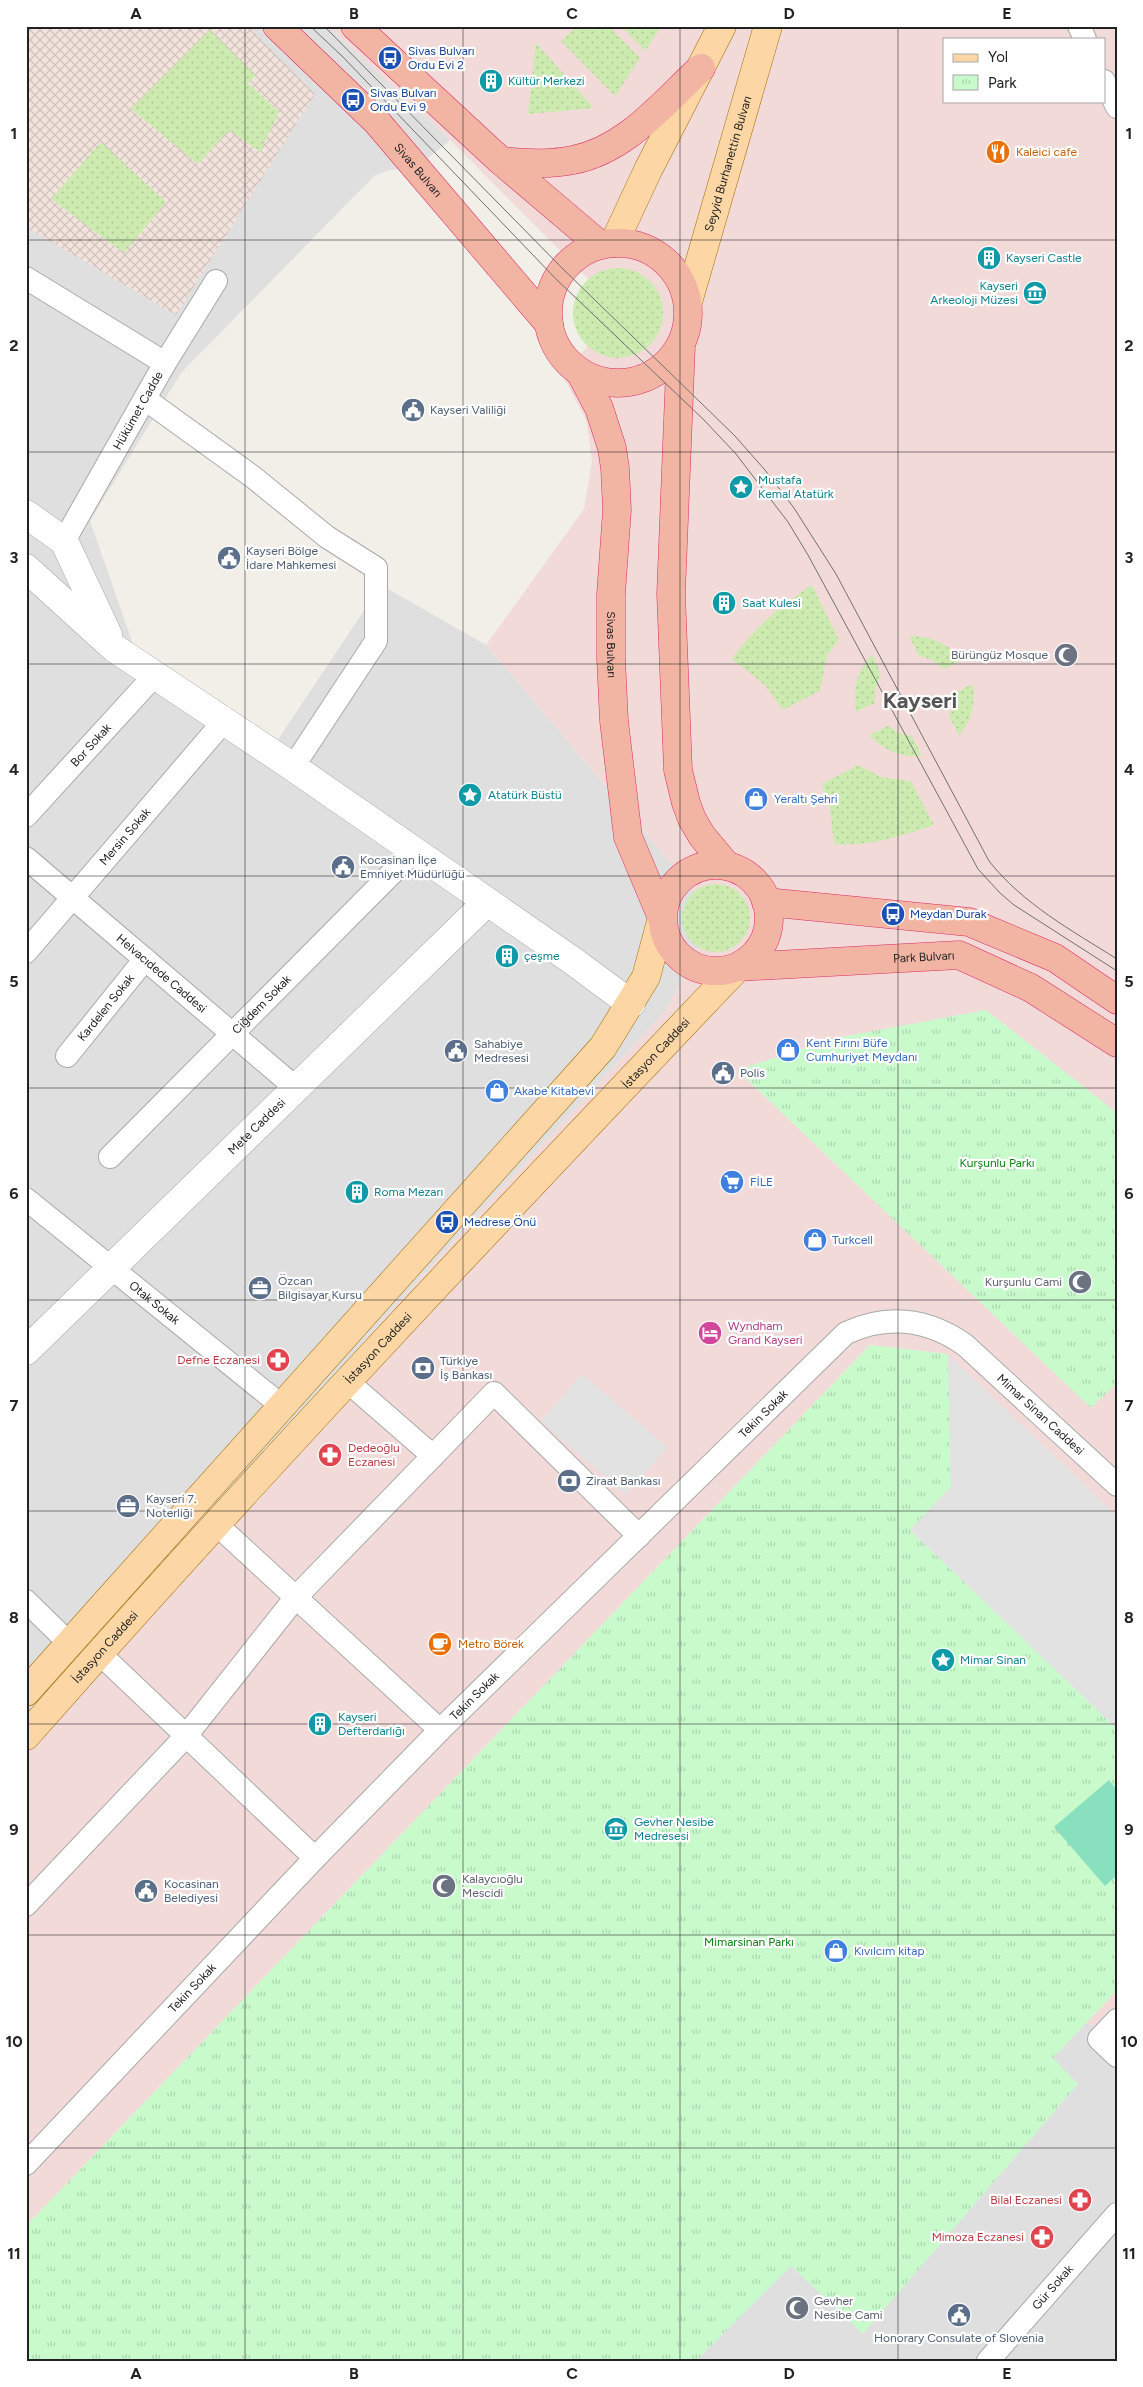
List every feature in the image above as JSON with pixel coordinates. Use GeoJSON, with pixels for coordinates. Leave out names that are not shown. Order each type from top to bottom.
{"type":"FeatureCollection","features":[{"type":"Feature","properties":{"kind":"highway","name":"Sivas Bulvarı"},"geometry":{"type":"LineString","coordinates":[[277,26],[377,122],[549,324]]}},
{"type":"Feature","properties":{"kind":"highway"},"geometry":{"type":"LineString","coordinates":[[355,26],[501,161],[607,244]]}},
{"type":"Feature","properties":{"kind":"highway"},"geometry":{"type":"LineString","coordinates":[[501,161],[562,162],[599,152],[626,137],[701,68]]}},
{"type":"Feature","properties":{"kind":"highway"},"geometry":{"type":"LineString","coordinates":[[681,345],[664,366],[636,381],[608,382],[580,372],[560,351],[549,324],[550,295],[563,269],[580,254],[607,244],[636,245],[656,254],[677,274],[688,302],[688,316],[681,345],[671,594],[678,770],[692,819],[702,836],[727,866]]}},
{"type":"Feature","properties":{"kind":"highway","name":"Sivas Bulvarı"},"geometry":{"type":"LineString","coordinates":[[580,372],[599,408],[612,448],[615,468],[617,510],[612,594],[611,658],[614,721],[628,837],[662,918]]}},
{"type":"Feature","properties":{"kind":"highway"},"geometry":{"type":"LineString","coordinates":[[704,866],[727,866],[747,875],[759,887],[766,902],[769,924],[766,935],[755,954],[738,967],[714,971],[692,965],[674,951],[664,929],[662,918],[668,894],[683,876],[704,866]]}},
{"type":"Feature","properties":{"kind":"highway"},"geometry":{"type":"LineString","coordinates":[[766,902],[969,922],[1055,958],[1117,1000]]}},
{"type":"Feature","properties":{"kind":"highway","name":"Park Bulvarı"},"geometry":{"type":"LineString","coordinates":[[738,967],[959,955],[1031,988],[1117,1043]]}},
{"type":"Feature","properties":{"kind":"main road"},"geometry":{"type":"LineString","coordinates":[[607,244],[648,170],[722,26]]}},
{"type":"Feature","properties":{"kind":"main road","name":"Seyyid Burhanettin Bulvarı"},"geometry":{"type":"LineString","coordinates":[[688,302],[768,26]]}},
{"type":"Feature","properties":{"kind":"main road"},"geometry":{"type":"LineString","coordinates":[[26,1692],[603,1047],[646,977],[662,918]]}},
{"type":"Feature","properties":{"kind":"main road","name":"İstasyon Caddesi"},"geometry":{"type":"LineString","coordinates":[[26,1736],[216,1524],[738,967]]}},
{"type":"Feature","properties":{"kind":"street"},"geometry":{"type":"LineString","coordinates":[[1079,26],[1085,38]]}},
{"type":"Feature","properties":{"kind":"street"},"geometry":{"type":"LineString","coordinates":[[1106,85],[1117,107]]}},
{"type":"Feature","properties":{"kind":"street"},"geometry":{"type":"LineString","coordinates":[[26,278],[165,363]]}},
{"type":"Feature","properties":{"kind":"street","name":"Hükümet Cadde"},"geometry":{"type":"LineString","coordinates":[[64,541],[165,363],[216,281]]}},
{"type":"Feature","properties":{"kind":"street"},"geometry":{"type":"LineString","coordinates":[[145,399],[253,477],[327,538],[376,568],[376,641],[292,767]]}},
{"type":"Feature","properties":{"kind":"street"},"geometry":{"type":"LineString","coordinates":[[26,514],[64,541],[114,648]]}},
{"type":"Feature","properties":{"kind":"street"},"geometry":{"type":"LineString","coordinates":[[26,568],[114,648],[414,851],[631,1004]]}},
{"type":"Feature","properties":{"kind":"street","name":"Bor Sokak"},"geometry":{"type":"LineString","coordinates":[[26,816],[156,676]]}},
{"type":"Feature","properties":{"kind":"street","name":"Mersin Sokak"},"geometry":{"type":"LineString","coordinates":[[26,952],[224,721]]}},
{"type":"Feature","properties":{"kind":"street","name":"Ciğdem Sokak"},"geometry":{"type":"LineString","coordinates":[[110,1158],[414,851]]}},
{"type":"Feature","properties":{"kind":"street","name":"Helvacıdede Caddesi"},"geometry":{"type":"LineString","coordinates":[[26,858],[296,1088]]}},
{"type":"Feature","properties":{"kind":"street","name":"Mete Caddesi"},"geometry":{"type":"LineString","coordinates":[[26,1351],[487,902]]}},
{"type":"Feature","properties":{"kind":"street","name":"Kardelen Sokak"},"geometry":{"type":"LineString","coordinates":[[67,1056],[145,959]]}},
{"type":"Feature","properties":{"kind":"street","name":"Otak Sokak"},"geometry":{"type":"LineString","coordinates":[[26,1199],[282,1406]]}},
{"type":"Feature","properties":{"kind":"street","name":"Tekin Sokak"},"geometry":{"type":"LineString","coordinates":[[26,2164],[315,1858],[440,1730],[846,1333],[874,1323],[904,1321],[937,1328],[965,1345]]}},
{"type":"Feature","properties":{"kind":"street","name":"Mimar Sinan Caddesi"},"geometry":{"type":"LineString","coordinates":[[965,1345],[1117,1484]]}},
{"type":"Feature","properties":{"kind":"street"},"geometry":{"type":"LineString","coordinates":[[348,1382],[433,1456]]}},
{"type":"Feature","properties":{"kind":"street"},"geometry":{"type":"LineString","coordinates":[[26,1905],[186,1736],[296,1597],[494,1394],[639,1536]]}},
{"type":"Feature","properties":{"kind":"street"},"geometry":{"type":"LineString","coordinates":[[216,1524],[440,1730]]}},
{"type":"Feature","properties":{"kind":"street"},"geometry":{"type":"LineString","coordinates":[[26,1600],[69,1643]]}},
{"type":"Feature","properties":{"kind":"street"},"geometry":{"type":"LineString","coordinates":[[99,1653],[315,1858]]}},
{"type":"Feature","properties":{"kind":"street"},"geometry":{"type":"LineString","coordinates":[[1117,2020],[1099,2039],[1117,2056]]}},
{"type":"Feature","properties":{"kind":"street","name":"Gür Sokak"},"geometry":{"type":"LineString","coordinates":[[988,2361],[1117,2214]]}},
{"type":"Feature","properties":{"kind":"shaded area"},"geometry":{"type":"Polygon","coordinates":[[[26,26],[328,26],[450,140],[409,174],[399,169],[389,170],[374,176],[181,373],[90,521],[133,644],[277,741],[381,585],[486,645],[716,916],[666,1010],[441,1255],[26,1720],[26,26]]]}},
{"type":"Feature","properties":{"kind":"shaded area"},"geometry":{"type":"Polygon","coordinates":[[[26,26],[248,26],[315,94],[176,315],[26,227],[26,26]]]}},
{"type":"Feature","properties":{"kind":"shaded area"},"geometry":{"type":"Polygon","coordinates":[[[328,26],[1117,26],[1117,1729],[910,1530],[948,1354],[870,1345],[26,2226],[26,1720],[441,1255],[666,1010],[716,916],[486,645],[584,509],[592,461],[589,438],[586,420],[562,374],[620,311],[450,140],[328,26]]]}},
{"type":"Feature","properties":{"kind":"shaded area"},"geometry":{"type":"Polygon","coordinates":[[[948,1354],[1117,1516],[1117,1729],[910,1530],[951,1487],[948,1354]]]}},
{"type":"Feature","properties":{"kind":"shaded area"},"geometry":{"type":"Polygon","coordinates":[[[582,1374],[667,1447],[626,1495],[541,1421],[582,1374]]]}},
{"type":"Feature","properties":{"kind":"shaded area"},"geometry":{"type":"Polygon","coordinates":[[[1117,1990],[1117,2049],[1087,2022],[1117,1990]]]}},
{"type":"Feature","properties":{"kind":"shaded area"},"geometry":{"type":"Polygon","coordinates":[[[1087,2022],[1117,2049],[1117,2361],[696,2361],[791,2265],[863,2333],[1078,2084],[1053,2058],[1087,2022]]]}},
{"type":"Feature","properties":{"kind":"green space"},"geometry":{"type":"Polygon","coordinates":[[[577,26],[609,26],[640,58],[615,96],[561,41],[577,26]]]}},
{"type":"Feature","properties":{"kind":"green space"},"geometry":{"type":"Polygon","coordinates":[[[621,26],[662,26],[645,51],[621,26]]]}},
{"type":"Feature","properties":{"kind":"green space"},"geometry":{"type":"Polygon","coordinates":[[[210,30],[256,76],[248,83],[279,112],[260,152],[229,130],[198,164],[131,109],[210,30]]]}},
{"type":"Feature","properties":{"kind":"green space"},"geometry":{"type":"Polygon","coordinates":[[[536,43],[594,108],[528,114],[536,43]]]}},
{"type":"Feature","properties":{"kind":"green space"},"geometry":{"type":"Polygon","coordinates":[[[101,142],[166,202],[124,253],[51,199],[101,142]]]}},
{"type":"Feature","properties":{"kind":"green space"},"geometry":{"type":"Polygon","coordinates":[[[618,268],[635,271],[650,281],[660,296],[663,313],[660,330],[650,345],[635,355],[618,358],[601,355],[586,345],[576,330],[573,313],[576,296],[586,281],[601,271],[618,268]]]}},
{"type":"Feature","properties":{"kind":"green space"},"geometry":{"type":"Polygon","coordinates":[[[812,585],[839,640],[827,655],[820,691],[783,710],[765,685],[732,659],[749,637],[768,618],[812,585]]]}},
{"type":"Feature","properties":{"kind":"green space"},"geometry":{"type":"Polygon","coordinates":[[[909,636],[924,637],[945,645],[962,660],[944,669],[932,660],[919,656],[909,636]]]}},
{"type":"Feature","properties":{"kind":"green space"},"geometry":{"type":"Polygon","coordinates":[[[872,654],[881,674],[875,690],[875,703],[856,712],[855,688],[859,674],[872,654]]]}},
{"type":"Feature","properties":{"kind":"green space"},"geometry":{"type":"Polygon","coordinates":[[[973,684],[974,698],[972,711],[967,724],[959,736],[949,716],[953,705],[954,693],[973,684]]]}},
{"type":"Feature","properties":{"kind":"green space"},"geometry":{"type":"Polygon","coordinates":[[[888,726],[899,733],[912,736],[922,756],[907,756],[893,752],[869,735],[888,726]]]}},
{"type":"Feature","properties":{"kind":"green space"},"geometry":{"type":"Polygon","coordinates":[[[858,765],[881,777],[911,781],[934,825],[897,837],[872,842],[834,844],[830,810],[822,784],[858,765]]]}},
{"type":"Feature","properties":{"kind":"green space"},"geometry":{"type":"Polygon","coordinates":[[[709,884],[723,884],[735,889],[745,899],[750,911],[750,925],[745,937],[735,947],[723,952],[709,952],[697,947],[687,937],[682,925],[682,911],[687,899],[697,889],[709,884]]]}},
{"type":"Feature","properties":{"kind":"green space","name":"Kurşunlu Parkı"},"geometry":{"type":"Polygon","coordinates":[[[986,1010],[1117,1113],[1117,1383],[1091,1408],[737,1070],[836,1038],[986,1010]]]}},
{"type":"Feature","properties":{"kind":"green space","name":"Mimarsinan Parkı"},"geometry":{"type":"Polygon","coordinates":[[[870,1345],[948,1354],[951,1487],[910,1530],[1117,1729],[1117,1990],[1053,2058],[1078,2084],[863,2334],[791,2266],[696,2361],[26,2361],[26,2226],[870,1345]]]}},
{"type":"Feature","properties":{"kind":"green space"},"geometry":{"type":"Polygon","coordinates":[[[1109,1780],[1117,1790],[1117,1875],[1105,1886],[1054,1827],[1109,1780]]]}},
{"type":"Feature","properties":{"kind":"tram line"},"geometry":{"type":"LineString","coordinates":[[310,26],[342,56],[556,279],[704,420],[736,454],[788,522],[808,555],[978,869],[1014,905],[1117,971]]}},
{"type":"Feature","properties":{"kind":"tram line"},"geometry":{"type":"LineString","coordinates":[[324,26],[563,269],[734,435],[765,470],[794,508],[836,574],[989,861],[1002,876],[1032,903],[1065,927],[1117,959]]}},
{"type":"Feature","properties":{"kind":"place","name":"Sivas Bulvarı Ordu Evi 2"},"geometry":{"type":"Point","coordinates":[390,58]}},
{"type":"Feature","properties":{"kind":"place","name":"Kültür Merkezi"},"geometry":{"type":"Point","coordinates":[491,81]}},
{"type":"Feature","properties":{"kind":"place","name":"Sivas Bulvarı Ordu Evi 9"},"geometry":{"type":"Point","coordinates":[353,100]}},
{"type":"Feature","properties":{"kind":"place","name":"Kaleici cafe"},"geometry":{"type":"Point","coordinates":[998,152]}},
{"type":"Feature","properties":{"kind":"place","name":"Kayseri Castle"},"geometry":{"type":"Point","coordinates":[989,258]}},
{"type":"Feature","properties":{"kind":"place","name":"Kayseri Arkeoloji Müzesi"},"geometry":{"type":"Point","coordinates":[1035,293]}},
{"type":"Feature","properties":{"kind":"place","name":"Kayseri Valiliği"},"geometry":{"type":"Point","coordinates":[413,410]}},
{"type":"Feature","properties":{"kind":"place","name":"Mustafa Kemal Atatürk"},"geometry":{"type":"Point","coordinates":[741,487]}},
{"type":"Feature","properties":{"kind":"place","name":"Kayseri Bölge İdare Mahkemesi"},"geometry":{"type":"Point","coordinates":[229,558]}},
{"type":"Feature","properties":{"kind":"place","name":"Saat Kulesi"},"geometry":{"type":"Point","coordinates":[724,603]}},
{"type":"Feature","properties":{"kind":"place","name":"Bürüngüz Mosque"},"geometry":{"type":"Point","coordinates":[1066,655]}},
{"type":"Feature","properties":{"kind":"place","name":"Atatürk Büstü"},"geometry":{"type":"Point","coordinates":[470,795]}},
{"type":"Feature","properties":{"kind":"place","name":"Yeraltı Şehri"},"geometry":{"type":"Point","coordinates":[756,799]}},
{"type":"Feature","properties":{"kind":"place","name":"Kocasinan İlçe Emniyet Müdürlüğü"},"geometry":{"type":"Point","coordinates":[343,867]}},
{"type":"Feature","properties":{"kind":"place","name":"Meydan Durak"},"geometry":{"type":"Point","coordinates":[893,914]}},
{"type":"Feature","properties":{"kind":"place","name":"çeşme"},"geometry":{"type":"Point","coordinates":[507,956]}},
{"type":"Feature","properties":{"kind":"place","name":"Kent Fırını Büfe Cumhuriyet Meydanı"},"geometry":{"type":"Point","coordinates":[788,1050]}},
{"type":"Feature","properties":{"kind":"place","name":"Sahabiye Medresesi"},"geometry":{"type":"Point","coordinates":[456,1051]}},
{"type":"Feature","properties":{"kind":"place","name":"Polis"},"geometry":{"type":"Point","coordinates":[723,1073]}},
{"type":"Feature","properties":{"kind":"place","name":"Akabe Kitabevi"},"geometry":{"type":"Point","coordinates":[497,1091]}},
{"type":"Feature","properties":{"kind":"place","name":"FİLE"},"geometry":{"type":"Point","coordinates":[732,1182]}},
{"type":"Feature","properties":{"kind":"place","name":"Roma Mezarı"},"geometry":{"type":"Point","coordinates":[357,1192]}},
{"type":"Feature","properties":{"kind":"place","name":"Medrese Önü"},"geometry":{"type":"Point","coordinates":[447,1222]}},
{"type":"Feature","properties":{"kind":"place","name":"Turkcell"},"geometry":{"type":"Point","coordinates":[815,1240]}},
{"type":"Feature","properties":{"kind":"place","name":"Kurşunlu Cami"},"geometry":{"type":"Point","coordinates":[1080,1282]}},
{"type":"Feature","properties":{"kind":"place","name":"Özcan Bilgisayar Kursu"},"geometry":{"type":"Point","coordinates":[260,1288]}},
{"type":"Feature","properties":{"kind":"place","name":"Wyndham Grand Kayseri"},"geometry":{"type":"Point","coordinates":[710,1333]}},
{"type":"Feature","properties":{"kind":"place","name":"Defne Eczanesi"},"geometry":{"type":"Point","coordinates":[278,1360]}},
{"type":"Feature","properties":{"kind":"place","name":"Türkiye İş Bankası"},"geometry":{"type":"Point","coordinates":[423,1368]}},
{"type":"Feature","properties":{"kind":"place","name":"Dedeoğlu Eczanesi"},"geometry":{"type":"Point","coordinates":[330,1455]}},
{"type":"Feature","properties":{"kind":"place","name":"Ziraat Bankası"},"geometry":{"type":"Point","coordinates":[569,1481]}},
{"type":"Feature","properties":{"kind":"place","name":"Kayseri 7. Noterliği"},"geometry":{"type":"Point","coordinates":[128,1506]}},
{"type":"Feature","properties":{"kind":"place","name":"Metro Börek"},"geometry":{"type":"Point","coordinates":[440,1644]}},
{"type":"Feature","properties":{"kind":"place","name":"Mimar Sinan"},"geometry":{"type":"Point","coordinates":[943,1660]}},
{"type":"Feature","properties":{"kind":"place","name":"Kayseri Defterdarlığı"},"geometry":{"type":"Point","coordinates":[320,1724]}},
{"type":"Feature","properties":{"kind":"place","name":"Gevher Nesibe Medresesi"},"geometry":{"type":"Point","coordinates":[616,1829]}},
{"type":"Feature","properties":{"kind":"place","name":"Kalaycıoğlu Mescidi"},"geometry":{"type":"Point","coordinates":[444,1886]}},
{"type":"Feature","properties":{"kind":"place","name":"Kocasinan Belediyesi"},"geometry":{"type":"Point","coordinates":[146,1891]}},
{"type":"Feature","properties":{"kind":"place","name":"Kıvılcım kitap"},"geometry":{"type":"Point","coordinates":[836,1951]}},
{"type":"Feature","properties":{"kind":"place","name":"Bilal Eczanesi"},"geometry":{"type":"Point","coordinates":[1080,2200]}},
{"type":"Feature","properties":{"kind":"place","name":"Mimoza Eczanesi"},"geometry":{"type":"Point","coordinates":[1042,2237]}},
{"type":"Feature","properties":{"kind":"place","name":"Gevher Nesibe Cami"},"geometry":{"type":"Point","coordinates":[797,2308]}},
{"type":"Feature","properties":{"kind":"place","name":"Honorary Consulate of Slovenia"},"geometry":{"type":"Point","coordinates":[959,2315]}},
{"type":"Feature","properties":{"kind":"district","name":"Kayseri"},"geometry":{"type":"Point","coordinates":[920,700]}}]}
